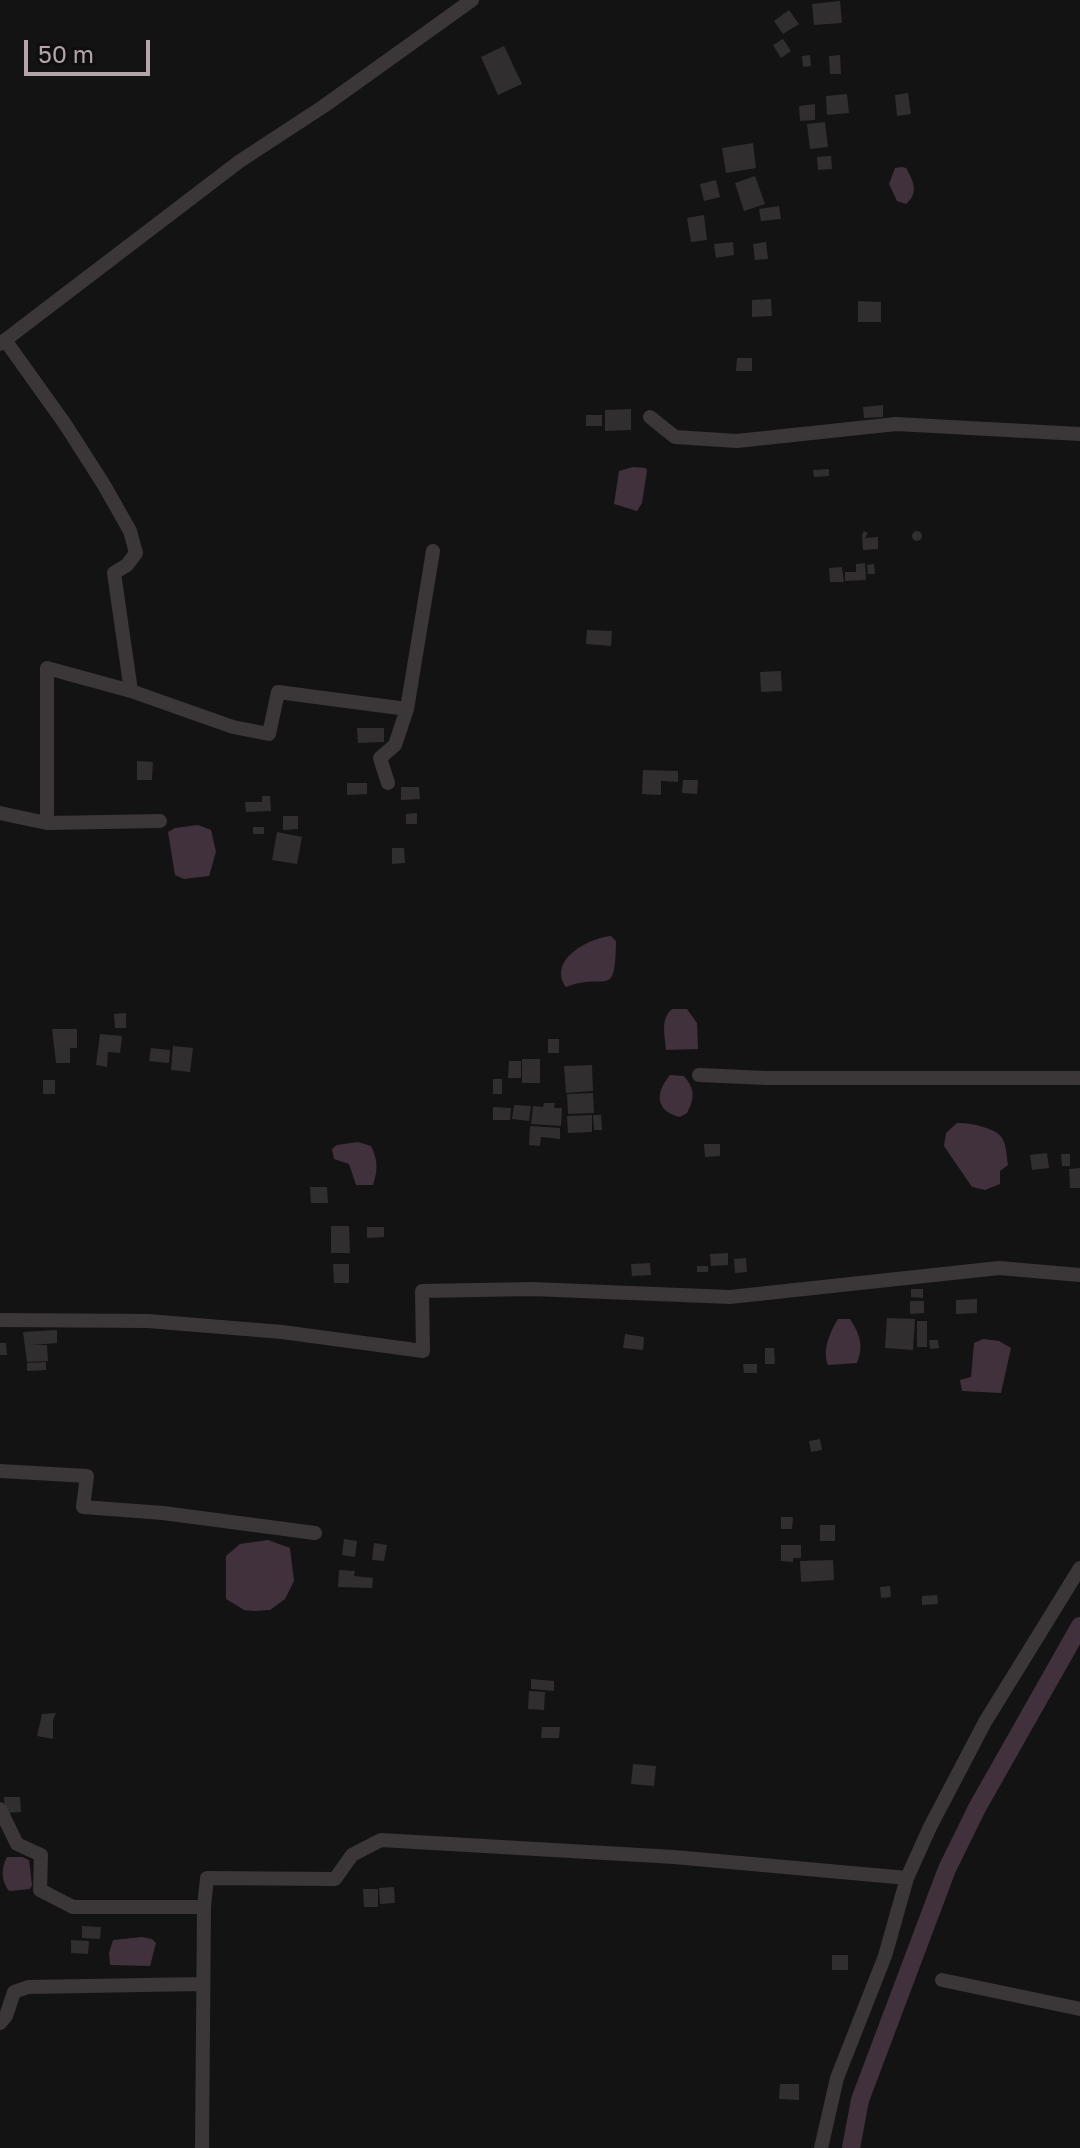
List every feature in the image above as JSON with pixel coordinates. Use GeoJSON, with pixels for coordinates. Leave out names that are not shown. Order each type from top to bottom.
{"type":"FeatureCollection","features":[{"type":"Feature","properties":{"kind":"street"},"geometry":{"type":"LineString","coordinates":[[131,691],[114,573],[127,565],[136,553],[130,531],[65,424],[2,342],[240,161],[324,106],[472,0]]}},
{"type":"Feature","properties":{"kind":"street"},"geometry":{"type":"LineString","coordinates":[[650,417],[675,437],[737,441],[896,424],[1080,434]]}},
{"type":"Feature","properties":{"kind":"street"},"geometry":{"type":"LineString","coordinates":[[388,783],[380,758],[395,745],[407,709],[433,551]]}},
{"type":"Feature","properties":{"kind":"street"},"geometry":{"type":"LineString","coordinates":[[47,823],[47,668],[131,691],[233,727],[269,734],[278,692],[407,709]]}},
{"type":"Feature","properties":{"kind":"street"},"geometry":{"type":"LineString","coordinates":[[0,813],[47,823],[160,821]]}},
{"type":"Feature","properties":{"kind":"street"},"geometry":{"type":"LineString","coordinates":[[699,1075],[766,1078],[1080,1078]]}},
{"type":"Feature","properties":{"kind":"street"},"geometry":{"type":"LineString","coordinates":[[0,1320],[161,1322],[282,1332],[423,1351],[422,1291],[532,1289],[730,1297],[999,1268],[1080,1275]]}},
{"type":"Feature","properties":{"kind":"street"},"geometry":{"type":"LineString","coordinates":[[0,1471],[87,1476],[83,1507],[190,1516],[315,1533]]}},
{"type":"Feature","properties":{"kind":"street"},"geometry":{"type":"LineString","coordinates":[[821,2148],[837,2078],[885,1956],[907,1878],[985,1722],[1080,1568]]}},
{"type":"Feature","properties":{"kind":"street"},"geometry":{"type":"LineString","coordinates":[[0,1809],[17,1844],[41,1855],[40,1890],[73,1907],[204,1907]]}},
{"type":"Feature","properties":{"kind":"street"},"geometry":{"type":"LineString","coordinates":[[202,2148],[202,1984],[207,1878],[335,1879],[352,1855],[381,1840],[674,1857],[907,1878]]}},
{"type":"Feature","properties":{"kind":"street"},"geometry":{"type":"LineString","coordinates":[[942,1980],[1080,2009]]}},
{"type":"Feature","properties":{"kind":"street"},"geometry":{"type":"LineString","coordinates":[[0,2023],[6,2016],[14,1992],[28,1987],[202,1984]]}},
{"type":"Feature","properties":{"kind":"shaded area"},"geometry":{"type":"Polygon","coordinates":[[[895,168],[906,168],[914,187],[913,196],[906,204],[897,201],[889,184],[895,168]]]}},
{"type":"Feature","properties":{"kind":"shaded area"},"geometry":{"type":"Polygon","coordinates":[[[633,467],[646,468],[647,471],[642,503],[637,511],[614,504],[619,471],[633,467]]]}},
{"type":"Feature","properties":{"kind":"shaded area"},"geometry":{"type":"Polygon","coordinates":[[[198,825],[211,830],[216,852],[209,876],[184,879],[175,875],[168,832],[198,825]]]}},
{"type":"Feature","properties":{"kind":"shaded area"},"geometry":{"type":"Polygon","coordinates":[[[611,936],[616,941],[611,978],[566,987],[562,968],[573,952],[592,941],[611,936]]]}},
{"type":"Feature","properties":{"kind":"shaded area"},"geometry":{"type":"Polygon","coordinates":[[[672,1009],[687,1009],[697,1023],[698,1049],[666,1050],[665,1022],[672,1009]]]}},
{"type":"Feature","properties":{"kind":"shaded area"},"geometry":{"type":"Polygon","coordinates":[[[670,1075],[684,1076],[692,1089],[690,1108],[680,1117],[666,1110],[660,1100],[662,1088],[670,1075]]]}},
{"type":"Feature","properties":{"kind":"shaded area"},"geometry":{"type":"Polygon","coordinates":[[[957,1123],[980,1126],[1001,1136],[1008,1165],[1000,1171],[1000,1184],[985,1190],[972,1187],[944,1146],[946,1133],[957,1123]]]}},
{"type":"Feature","properties":{"kind":"shaded area"},"geometry":{"type":"Polygon","coordinates":[[[358,1142],[371,1146],[373,1151],[376,1175],[373,1185],[356,1185],[349,1164],[334,1159],[332,1149],[337,1145],[358,1142]]]}},
{"type":"Feature","properties":{"kind":"shaded area"},"geometry":{"type":"Polygon","coordinates":[[[838,1319],[850,1319],[856,1330],[860,1340],[857,1363],[828,1365],[826,1347],[838,1319]]]}},
{"type":"Feature","properties":{"kind":"shaded area"},"geometry":{"type":"Polygon","coordinates":[[[983,1339],[999,1341],[1011,1348],[1001,1393],[962,1391],[960,1380],[971,1377],[974,1343],[983,1339]]]}},
{"type":"Feature","properties":{"kind":"shaded area"},"geometry":{"type":"Polygon","coordinates":[[[268,1540],[290,1548],[294,1581],[285,1599],[270,1610],[244,1610],[226,1599],[226,1556],[240,1544],[268,1540]]]}},
{"type":"Feature","properties":{"kind":"shaded area"},"geometry":{"type":"Polygon","coordinates":[[[7,1857],[29,1860],[30,1889],[9,1891],[3,1874],[7,1857]]]}},
{"type":"Feature","properties":{"kind":"shaded area"},"geometry":{"type":"Polygon","coordinates":[[[142,1937],[156,1943],[150,1966],[110,1965],[109,1953],[113,1940],[142,1937]]]}},
{"type":"Feature","properties":{"kind":"building"},"geometry":{"type":"Polygon","coordinates":[[[840,1],[842,23],[814,25],[812,4],[840,1]]]}},
{"type":"Feature","properties":{"kind":"building"},"geometry":{"type":"Polygon","coordinates":[[[789,10],[799,24],[783,34],[774,21],[789,10]]]}},
{"type":"Feature","properties":{"kind":"building"},"geometry":{"type":"Polygon","coordinates":[[[783,39],[791,51],[781,58],[773,45],[783,39]]]}},
{"type":"Feature","properties":{"kind":"building"},"geometry":{"type":"Polygon","coordinates":[[[504,46],[522,84],[498,95],[481,57],[504,46]]]}},
{"type":"Feature","properties":{"kind":"building"},"geometry":{"type":"Polygon","coordinates":[[[810,55],[811,66],[803,67],[802,56],[810,55]]]}},
{"type":"Feature","properties":{"kind":"building"},"geometry":{"type":"Polygon","coordinates":[[[840,55],[841,74],[830,74],[829,56],[840,55]]]}},
{"type":"Feature","properties":{"kind":"building"},"geometry":{"type":"Polygon","coordinates":[[[908,93],[911,114],[897,116],[895,95],[908,93]]]}},
{"type":"Feature","properties":{"kind":"building"},"geometry":{"type":"Polygon","coordinates":[[[847,94],[849,113],[827,115],[826,96],[847,94]]]}},
{"type":"Feature","properties":{"kind":"building"},"geometry":{"type":"Polygon","coordinates":[[[815,104],[815,120],[800,121],[799,106],[815,104]]]}},
{"type":"Feature","properties":{"kind":"building"},"geometry":{"type":"Polygon","coordinates":[[[825,122],[828,147],[810,149],[807,124],[825,122]]]}},
{"type":"Feature","properties":{"kind":"building"},"geometry":{"type":"Polygon","coordinates":[[[753,143],[756,168],[726,173],[722,148],[753,143]]]}},
{"type":"Feature","properties":{"kind":"building"},"geometry":{"type":"Polygon","coordinates":[[[831,156],[832,169],[818,170],[817,157],[831,156]]]}},
{"type":"Feature","properties":{"kind":"building"},"geometry":{"type":"Polygon","coordinates":[[[755,176],[765,204],[744,211],[735,183],[755,176]]]}},
{"type":"Feature","properties":{"kind":"building"},"geometry":{"type":"Polygon","coordinates":[[[716,180],[720,197],[704,201],[700,184],[716,180]]]}},
{"type":"Feature","properties":{"kind":"building"},"geometry":{"type":"Polygon","coordinates":[[[779,206],[781,219],[761,221],[759,209],[779,206]]]}},
{"type":"Feature","properties":{"kind":"building"},"geometry":{"type":"Polygon","coordinates":[[[704,215],[707,240],[691,242],[687,218],[704,215]]]}},
{"type":"Feature","properties":{"kind":"building"},"geometry":{"type":"Polygon","coordinates":[[[733,242],[734,255],[716,258],[714,244],[733,242]]]}},
{"type":"Feature","properties":{"kind":"building"},"geometry":{"type":"Polygon","coordinates":[[[766,242],[768,259],[755,260],[753,244],[766,242]]]}},
{"type":"Feature","properties":{"kind":"building"},"geometry":{"type":"Polygon","coordinates":[[[771,299],[772,316],[752,317],[752,300],[771,299]]]}},
{"type":"Feature","properties":{"kind":"building"},"geometry":{"type":"Polygon","coordinates":[[[858,301],[881,302],[881,322],[858,322],[858,301]]]}},
{"type":"Feature","properties":{"kind":"building"},"geometry":{"type":"Polygon","coordinates":[[[737,358],[752,358],[752,371],[736,371],[737,358]]]}},
{"type":"Feature","properties":{"kind":"building"},"geometry":{"type":"Polygon","coordinates":[[[883,405],[883,417],[864,418],[863,407],[883,405]]]}},
{"type":"Feature","properties":{"kind":"building"},"geometry":{"type":"Polygon","coordinates":[[[631,409],[631,430],[605,431],[605,410],[631,409]]]}},
{"type":"Feature","properties":{"kind":"building"},"geometry":{"type":"Polygon","coordinates":[[[586,415],[602,415],[602,426],[586,426],[586,415]]]}},
{"type":"Feature","properties":{"kind":"building"},"geometry":{"type":"Polygon","coordinates":[[[829,469],[829,476],[814,477],[813,470],[829,469]]]}},
{"type":"Feature","properties":{"kind":"building"},"geometry":{"type":"Polygon","coordinates":[[[864,531],[868,533],[865,538],[878,537],[878,549],[863,550],[864,531]]]}},
{"type":"Feature","properties":{"kind":"building"},"geometry":{"type":"Polygon","coordinates":[[[917,531],[922,536],[917,541],[912,536],[917,531]]]}},
{"type":"Feature","properties":{"kind":"building"},"geometry":{"type":"Polygon","coordinates":[[[865,563],[866,580],[845,581],[845,572],[856,572],[856,564],[865,563]]]}},
{"type":"Feature","properties":{"kind":"building"},"geometry":{"type":"Polygon","coordinates":[[[874,564],[875,574],[868,574],[867,565],[874,564]]]}},
{"type":"Feature","properties":{"kind":"building"},"geometry":{"type":"Polygon","coordinates":[[[842,567],[844,582],[830,582],[829,568],[842,567]]]}},
{"type":"Feature","properties":{"kind":"building"},"geometry":{"type":"Polygon","coordinates":[[[587,630],[612,631],[611,646],[586,644],[587,630]]]}},
{"type":"Feature","properties":{"kind":"building"},"geometry":{"type":"Polygon","coordinates":[[[781,671],[782,691],[761,692],[760,672],[781,671]]]}},
{"type":"Feature","properties":{"kind":"building"},"geometry":{"type":"Polygon","coordinates":[[[357,728],[384,728],[384,742],[358,743],[357,728]]]}},
{"type":"Feature","properties":{"kind":"building"},"geometry":{"type":"Polygon","coordinates":[[[137,761],[153,762],[152,780],[137,780],[137,761]]]}},
{"type":"Feature","properties":{"kind":"building"},"geometry":{"type":"Polygon","coordinates":[[[643,770],[678,771],[678,782],[661,781],[661,795],[642,794],[643,770]]]}},
{"type":"Feature","properties":{"kind":"building"},"geometry":{"type":"Polygon","coordinates":[[[683,780],[698,780],[697,794],[682,793],[683,780]]]}},
{"type":"Feature","properties":{"kind":"building"},"geometry":{"type":"Polygon","coordinates":[[[347,783],[367,783],[367,794],[347,795],[347,783]]]}},
{"type":"Feature","properties":{"kind":"building"},"geometry":{"type":"Polygon","coordinates":[[[401,787],[419,787],[420,799],[401,800],[401,787]]]}},
{"type":"Feature","properties":{"kind":"building"},"geometry":{"type":"Polygon","coordinates":[[[262,796],[270,796],[271,811],[246,812],[245,802],[262,802],[262,796]]]}},
{"type":"Feature","properties":{"kind":"building"},"geometry":{"type":"Polygon","coordinates":[[[417,813],[417,824],[406,824],[406,814],[417,813]]]}},
{"type":"Feature","properties":{"kind":"building"},"geometry":{"type":"Polygon","coordinates":[[[283,816],[298,816],[298,829],[283,830],[283,816]]]}},
{"type":"Feature","properties":{"kind":"building"},"geometry":{"type":"Polygon","coordinates":[[[253,827],[264,827],[264,834],[253,834],[253,827]]]}},
{"type":"Feature","properties":{"kind":"building"},"geometry":{"type":"Polygon","coordinates":[[[277,832],[302,837],[297,864],[272,860],[277,832]]]}},
{"type":"Feature","properties":{"kind":"building"},"geometry":{"type":"Polygon","coordinates":[[[392,848],[404,848],[405,863],[392,864],[392,848]]]}},
{"type":"Feature","properties":{"kind":"building"},"geometry":{"type":"Polygon","coordinates":[[[126,1013],[126,1028],[115,1028],[114,1014],[126,1013]]]}},
{"type":"Feature","properties":{"kind":"building"},"geometry":{"type":"Polygon","coordinates":[[[52,1029],[77,1029],[77,1048],[70,1048],[70,1063],[56,1063],[52,1029]]]}},
{"type":"Feature","properties":{"kind":"building"},"geometry":{"type":"Polygon","coordinates":[[[100,1034],[122,1036],[120,1053],[108,1052],[107,1067],[96,1065],[100,1034]]]}},
{"type":"Feature","properties":{"kind":"building"},"geometry":{"type":"Polygon","coordinates":[[[548,1039],[559,1039],[559,1053],[548,1053],[548,1039]]]}},
{"type":"Feature","properties":{"kind":"building"},"geometry":{"type":"Polygon","coordinates":[[[173,1046],[193,1048],[190,1072],[171,1070],[173,1046]]]}},
{"type":"Feature","properties":{"kind":"building"},"geometry":{"type":"Polygon","coordinates":[[[151,1048],[170,1050],[169,1063],[149,1061],[151,1048]]]}},
{"type":"Feature","properties":{"kind":"building"},"geometry":{"type":"Polygon","coordinates":[[[522,1059],[540,1059],[540,1083],[522,1083],[522,1059]]]}},
{"type":"Feature","properties":{"kind":"building"},"geometry":{"type":"Polygon","coordinates":[[[509,1061],[521,1061],[521,1078],[508,1078],[509,1061]]]}},
{"type":"Feature","properties":{"kind":"building"},"geometry":{"type":"Polygon","coordinates":[[[592,1065],[593,1091],[566,1093],[564,1066],[592,1065]]]}},
{"type":"Feature","properties":{"kind":"building"},"geometry":{"type":"Polygon","coordinates":[[[493,1079],[502,1079],[502,1094],[493,1094],[493,1079]]]}},
{"type":"Feature","properties":{"kind":"building"},"geometry":{"type":"Polygon","coordinates":[[[43,1080],[55,1080],[55,1094],[43,1094],[43,1080]]]}},
{"type":"Feature","properties":{"kind":"building"},"geometry":{"type":"Polygon","coordinates":[[[593,1093],[594,1113],[568,1114],[567,1094],[593,1093]]]}},
{"type":"Feature","properties":{"kind":"building"},"geometry":{"type":"Polygon","coordinates":[[[544,1103],[555,1103],[554,1108],[562,1108],[561,1126],[531,1124],[533,1106],[543,1107],[544,1103]]]}},
{"type":"Feature","properties":{"kind":"building"},"geometry":{"type":"Polygon","coordinates":[[[514,1105],[531,1106],[529,1121],[512,1119],[514,1105]]]}},
{"type":"Feature","properties":{"kind":"building"},"geometry":{"type":"Polygon","coordinates":[[[493,1107],[511,1108],[510,1120],[493,1120],[493,1107]]]}},
{"type":"Feature","properties":{"kind":"building"},"geometry":{"type":"Polygon","coordinates":[[[592,1115],[592,1132],[568,1133],[567,1116],[592,1115]]]}},
{"type":"Feature","properties":{"kind":"building"},"geometry":{"type":"Polygon","coordinates":[[[593,1115],[601,1115],[602,1130],[594,1130],[593,1115]]]}},
{"type":"Feature","properties":{"kind":"building"},"geometry":{"type":"Polygon","coordinates":[[[530,1126],[560,1128],[560,1139],[541,1137],[540,1146],[529,1145],[530,1126]]]}},
{"type":"Feature","properties":{"kind":"building"},"geometry":{"type":"Polygon","coordinates":[[[704,1144],[720,1144],[720,1156],[705,1157],[704,1144]]]}},
{"type":"Feature","properties":{"kind":"building"},"geometry":{"type":"Polygon","coordinates":[[[1047,1153],[1049,1168],[1032,1170],[1030,1155],[1047,1153]]]}},
{"type":"Feature","properties":{"kind":"building"},"geometry":{"type":"Polygon","coordinates":[[[1061,1154],[1070,1154],[1070,1166],[1062,1166],[1061,1154]]]}},
{"type":"Feature","properties":{"kind":"building"},"geometry":{"type":"Polygon","coordinates":[[[1080,1168],[1080,1188],[1070,1188],[1069,1169],[1080,1168]]]}},
{"type":"Feature","properties":{"kind":"building"},"geometry":{"type":"Polygon","coordinates":[[[310,1187],[327,1187],[328,1203],[311,1203],[310,1187]]]}},
{"type":"Feature","properties":{"kind":"building"},"geometry":{"type":"Polygon","coordinates":[[[331,1226],[349,1226],[350,1253],[331,1253],[331,1226]]]}},
{"type":"Feature","properties":{"kind":"building"},"geometry":{"type":"Polygon","coordinates":[[[367,1227],[384,1227],[384,1237],[367,1238],[367,1227]]]}},
{"type":"Feature","properties":{"kind":"building"},"geometry":{"type":"Polygon","coordinates":[[[728,1253],[728,1265],[711,1266],[710,1254],[728,1253]]]}},
{"type":"Feature","properties":{"kind":"building"},"geometry":{"type":"Polygon","coordinates":[[[746,1258],[747,1272],[735,1273],[734,1259],[746,1258]]]}},
{"type":"Feature","properties":{"kind":"building"},"geometry":{"type":"Polygon","coordinates":[[[650,1263],[651,1275],[632,1276],[631,1264],[650,1263]]]}},
{"type":"Feature","properties":{"kind":"building"},"geometry":{"type":"Polygon","coordinates":[[[333,1264],[349,1264],[349,1283],[334,1283],[333,1264]]]}},
{"type":"Feature","properties":{"kind":"building"},"geometry":{"type":"Polygon","coordinates":[[[697,1266],[708,1266],[708,1272],[697,1272],[697,1266]]]}},
{"type":"Feature","properties":{"kind":"building"},"geometry":{"type":"Polygon","coordinates":[[[911,1289],[923,1289],[923,1298],[911,1297],[911,1289]]]}},
{"type":"Feature","properties":{"kind":"building"},"geometry":{"type":"Polygon","coordinates":[[[977,1299],[977,1313],[956,1314],[956,1300],[977,1299]]]}},
{"type":"Feature","properties":{"kind":"building"},"geometry":{"type":"Polygon","coordinates":[[[910,1301],[924,1301],[924,1313],[910,1314],[910,1301]]]}},
{"type":"Feature","properties":{"kind":"building"},"geometry":{"type":"Polygon","coordinates":[[[887,1318],[915,1319],[913,1350],[885,1348],[887,1318]]]}},
{"type":"Feature","properties":{"kind":"building"},"geometry":{"type":"Polygon","coordinates":[[[917,1321],[927,1321],[927,1347],[917,1347],[917,1321]]]}},
{"type":"Feature","properties":{"kind":"building"},"geometry":{"type":"Polygon","coordinates":[[[57,1330],[57,1343],[32,1345],[47,1345],[48,1361],[27,1362],[23,1332],[57,1330]]]}},
{"type":"Feature","properties":{"kind":"building"},"geometry":{"type":"Polygon","coordinates":[[[625,1334],[644,1337],[643,1350],[623,1348],[625,1334]]]}},
{"type":"Feature","properties":{"kind":"building"},"geometry":{"type":"Polygon","coordinates":[[[929,1340],[938,1340],[939,1348],[930,1349],[929,1340]]]}},
{"type":"Feature","properties":{"kind":"building"},"geometry":{"type":"Polygon","coordinates":[[[0,1343],[6,1343],[7,1355],[0,1355],[0,1343]]]}},
{"type":"Feature","properties":{"kind":"building"},"geometry":{"type":"Polygon","coordinates":[[[765,1348],[774,1348],[775,1364],[765,1364],[765,1348]]]}},
{"type":"Feature","properties":{"kind":"building"},"geometry":{"type":"Polygon","coordinates":[[[46,1362],[46,1370],[27,1371],[27,1363],[46,1362]]]}},
{"type":"Feature","properties":{"kind":"building"},"geometry":{"type":"Polygon","coordinates":[[[743,1364],[757,1364],[757,1373],[744,1373],[743,1364]]]}},
{"type":"Feature","properties":{"kind":"building"},"geometry":{"type":"Polygon","coordinates":[[[820,1439],[822,1450],[811,1452],[809,1441],[820,1439]]]}},
{"type":"Feature","properties":{"kind":"building"},"geometry":{"type":"Polygon","coordinates":[[[781,1517],[793,1517],[792,1529],[781,1529],[781,1517]]]}},
{"type":"Feature","properties":{"kind":"building"},"geometry":{"type":"Polygon","coordinates":[[[820,1525],[835,1525],[835,1541],[820,1541],[820,1525]]]}},
{"type":"Feature","properties":{"kind":"building"},"geometry":{"type":"Polygon","coordinates":[[[344,1539],[357,1541],[355,1557],[342,1555],[344,1539]]]}},
{"type":"Feature","properties":{"kind":"building"},"geometry":{"type":"Polygon","coordinates":[[[374,1543],[387,1545],[384,1561],[372,1560],[374,1543]]]}},
{"type":"Feature","properties":{"kind":"building"},"geometry":{"type":"Polygon","coordinates":[[[781,1545],[801,1545],[801,1558],[793,1558],[793,1562],[781,1561],[781,1545]]]}},
{"type":"Feature","properties":{"kind":"building"},"geometry":{"type":"Polygon","coordinates":[[[833,1560],[834,1580],[801,1582],[800,1561],[833,1560]]]}},
{"type":"Feature","properties":{"kind":"building"},"geometry":{"type":"Polygon","coordinates":[[[339,1570],[355,1571],[354,1576],[373,1578],[372,1588],[338,1587],[339,1570]]]}},
{"type":"Feature","properties":{"kind":"building"},"geometry":{"type":"Polygon","coordinates":[[[890,1586],[891,1597],[881,1598],[880,1587],[890,1586]]]}},
{"type":"Feature","properties":{"kind":"building"},"geometry":{"type":"Polygon","coordinates":[[[937,1595],[938,1604],[922,1605],[922,1596],[937,1595]]]}},
{"type":"Feature","properties":{"kind":"building"},"geometry":{"type":"Polygon","coordinates":[[[531,1679],[554,1681],[554,1691],[531,1689],[531,1679]]]}},
{"type":"Feature","properties":{"kind":"building"},"geometry":{"type":"Polygon","coordinates":[[[529,1691],[545,1692],[544,1710],[528,1709],[529,1691]]]}},
{"type":"Feature","properties":{"kind":"building"},"geometry":{"type":"Polygon","coordinates":[[[56,1713],[53,1739],[37,1736],[42,1714],[56,1713]]]}},
{"type":"Feature","properties":{"kind":"building"},"geometry":{"type":"Polygon","coordinates":[[[542,1727],[560,1727],[559,1738],[541,1738],[542,1727]]]}},
{"type":"Feature","properties":{"kind":"building"},"geometry":{"type":"Polygon","coordinates":[[[633,1764],[656,1766],[654,1786],[631,1784],[633,1764]]]}},
{"type":"Feature","properties":{"kind":"building"},"geometry":{"type":"Polygon","coordinates":[[[4,1797],[20,1797],[21,1812],[5,1813],[4,1797]]]}},
{"type":"Feature","properties":{"kind":"building"},"geometry":{"type":"Polygon","coordinates":[[[394,1887],[395,1903],[380,1904],[379,1888],[394,1887]]]}},
{"type":"Feature","properties":{"kind":"building"},"geometry":{"type":"Polygon","coordinates":[[[363,1889],[378,1889],[378,1907],[364,1907],[363,1889]]]}},
{"type":"Feature","properties":{"kind":"building"},"geometry":{"type":"Polygon","coordinates":[[[82,1926],[101,1927],[100,1939],[82,1938],[82,1926]]]}},
{"type":"Feature","properties":{"kind":"building"},"geometry":{"type":"Polygon","coordinates":[[[71,1940],[89,1941],[88,1954],[71,1953],[71,1940]]]}},
{"type":"Feature","properties":{"kind":"building"},"geometry":{"type":"Polygon","coordinates":[[[832,1955],[848,1955],[848,1970],[832,1970],[832,1955]]]}},
{"type":"Feature","properties":{"kind":"building"},"geometry":{"type":"Polygon","coordinates":[[[780,2084],[799,2084],[799,2100],[779,2099],[780,2084]]]}},
{"type":"Feature","properties":{"kind":"waterway"},"geometry":{"type":"LineString","coordinates":[[851,2148],[860,2100],[947,1869],[977,1808],[1080,1626]]}}]}
